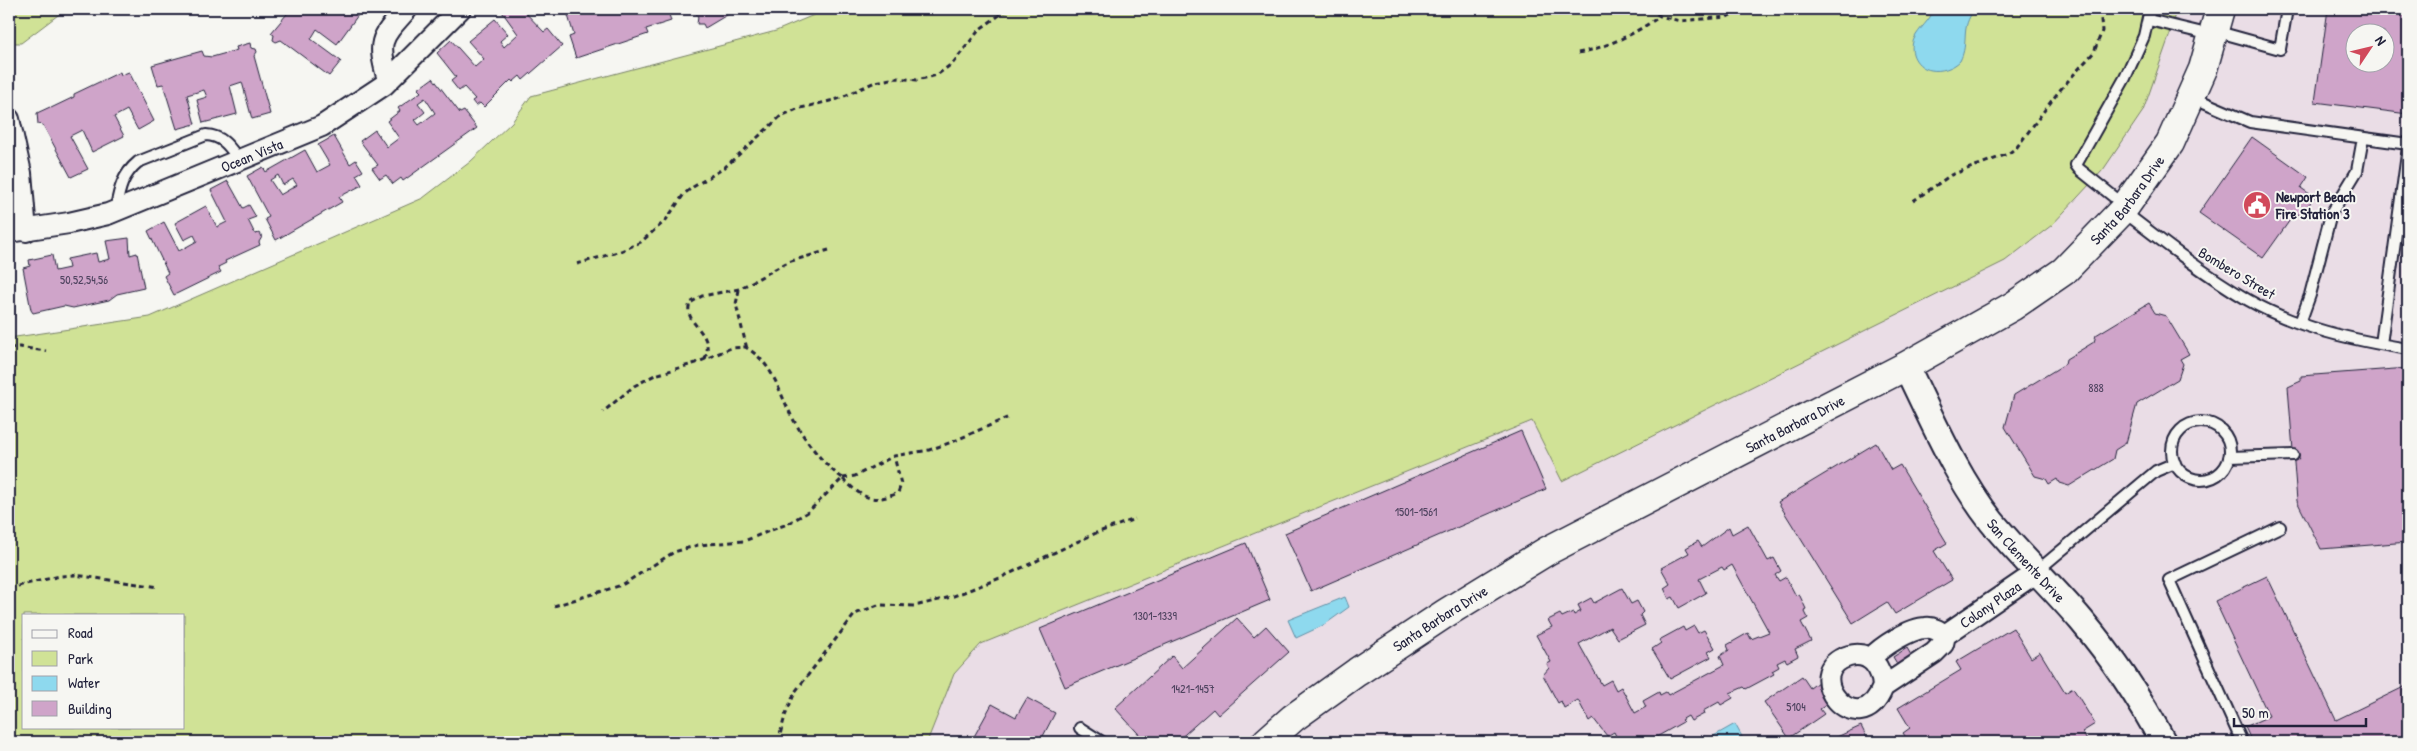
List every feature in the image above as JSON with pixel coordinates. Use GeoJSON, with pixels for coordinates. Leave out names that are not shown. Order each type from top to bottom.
{"type":"FeatureCollection","features":[{"type":"Feature","properties":{"kind":"main road","name":"Santa Barbara Drive"},"geometry":{"type":"LineString","coordinates":[[1266,742],[1293,718],[1357,672],[1446,613],[1547,551],[1906,366],[2013,306],[2064,271],[2124,209],[2170,143],[2203,69],[2215,25]]}},
{"type":"Feature","properties":{"kind":"street"},"geometry":{"type":"LineString","coordinates":[[388,80],[380,52],[382,41],[386,31],[407,9]]}},
{"type":"Feature","properties":{"kind":"street","name":"Ocean Vista"},"geometry":{"type":"LineString","coordinates":[[18,231],[115,212],[322,126],[364,100],[388,80],[460,9]]}},
{"type":"Feature","properties":{"kind":"street"},"geometry":{"type":"LineString","coordinates":[[9,119],[21,173],[18,231]]}},
{"type":"Feature","properties":{"kind":"street","name":"San Clemente Drive"},"geometry":{"type":"LineString","coordinates":[[1906,366],[1955,467],[1992,520],[2036,572],[2080,619],[2111,659],[2142,702],[2163,742]]}},
{"type":"Feature","properties":{"kind":"street","name":"Colony Plaza"},"geometry":{"type":"LineString","coordinates":[[1945,635],[1935,629],[1920,629],[1886,645],[1870,659],[1861,655],[1850,655],[1840,660],[1833,667],[1829,678],[1829,687],[1833,698],[1851,710],[1862,709],[1872,705],[1879,697],[1883,687],[1934,654],[1942,644],[1945,635],[2036,572]]}},
{"type":"Feature","properties":{"kind":"street"},"geometry":{"type":"LineString","coordinates":[[1870,659],[1878,667],[1882,676],[1883,687]]}},
{"type":"Feature","properties":{"kind":"lane"},"geometry":{"type":"LineString","coordinates":[[2150,9],[2149,20],[2215,25],[2280,49],[2287,9]]}},
{"type":"Feature","properties":{"kind":"lane","name":"Bombero Street"},"geometry":{"type":"LineString","coordinates":[[2149,20],[2112,104],[2077,160],[2076,165],[2079,169],[2124,209],[2188,261],[2249,301],[2300,324],[2408,349]]}},
{"type":"Feature","properties":{"kind":"lane"},"geometry":{"type":"LineString","coordinates":[[2191,96],[2250,122],[2408,146],[2381,344]]}},
{"type":"Feature","properties":{"kind":"lane"},"geometry":{"type":"LineString","coordinates":[[115,212],[122,179],[128,170],[138,162],[206,135],[217,136],[226,142],[240,161]]}},
{"type":"Feature","properties":{"kind":"lane"},"geometry":{"type":"LineString","coordinates":[[2300,324],[2310,295],[2331,214],[2357,171],[2363,138]]}},
{"type":"Feature","properties":{"kind":"lane"},"geometry":{"type":"LineString","coordinates":[[2193,422],[2212,424],[2221,429],[2230,447],[2230,457],[2220,472],[2204,479],[2187,476],[2175,463],[2172,453],[2177,434],[2193,422]]}},
{"type":"Feature","properties":{"kind":"lane"},"geometry":{"type":"LineString","coordinates":[[2230,457],[2293,455]]}},
{"type":"Feature","properties":{"kind":"lane"},"geometry":{"type":"LineString","coordinates":[[2036,572],[2156,471],[2175,463]]}},
{"type":"Feature","properties":{"kind":"lane"},"geometry":{"type":"LineString","coordinates":[[2237,741],[2169,580],[2280,527]]}},
{"type":"Feature","properties":{"kind":"lane"},"geometry":{"type":"LineString","coordinates":[[1080,728],[1102,742]]}},
{"type":"Feature","properties":{"kind":"path"},"geometry":{"type":"LineString","coordinates":[[577,264],[621,251],[641,242],[666,220],[684,194],[724,168],[781,116],[797,109],[838,99],[875,82],[896,78],[925,79],[942,73],[953,63],[980,29],[1008,9]]}},
{"type":"Feature","properties":{"kind":"path"},"geometry":{"type":"LineString","coordinates":[[1649,9],[1673,21],[1727,18],[1741,9],[1761,9]]}},
{"type":"Feature","properties":{"kind":"path"},"geometry":{"type":"LineString","coordinates":[[1914,200],[1951,175],[2008,154],[2017,147],[2065,84],[2094,52],[2102,31],[2100,9]]}},
{"type":"Feature","properties":{"kind":"path"},"geometry":{"type":"LineString","coordinates":[[1578,53],[1602,48],[1644,28],[1660,16]]}},
{"type":"Feature","properties":{"kind":"path"},"geometry":{"type":"LineString","coordinates":[[704,359],[708,348],[706,339],[690,316],[690,303],[702,296],[739,289],[788,262],[829,250]]}},
{"type":"Feature","properties":{"kind":"path"},"geometry":{"type":"LineString","coordinates":[[739,289],[736,304],[747,349],[770,370],[780,387],[794,422],[829,467],[865,498],[875,500],[892,495],[900,490],[901,484],[894,456]]}},
{"type":"Feature","properties":{"kind":"path"},"geometry":{"type":"LineString","coordinates":[[9,348],[19,347],[46,351]]}},
{"type":"Feature","properties":{"kind":"path"},"geometry":{"type":"LineString","coordinates":[[603,412],[644,380],[731,348],[747,349]]}},
{"type":"Feature","properties":{"kind":"path"},"geometry":{"type":"LineString","coordinates":[[554,606],[622,585],[674,552],[698,545],[744,541],[787,524],[808,512],[842,478],[855,476],[894,456],[929,450],[982,430],[1009,417]]}},
{"type":"Feature","properties":{"kind":"path"},"geometry":{"type":"LineString","coordinates":[[778,742],[785,716],[795,692],[854,614],[878,605],[915,606],[951,597],[1000,578],[1096,533],[1135,519]]}},
{"type":"Feature","properties":{"kind":"path"},"geometry":{"type":"LineString","coordinates":[[9,588],[67,575],[160,587]]}},
{"type":"Feature","properties":{"kind":"shaded area"},"geometry":{"type":"Polygon","coordinates":[[[2176,9],[2408,9],[2408,742],[927,742],[954,674],[981,644],[1532,421],[1562,480],[2169,34],[2176,9]]]}},
{"type":"Feature","properties":{"kind":"green space"},"geometry":{"type":"Polygon","coordinates":[[[9,9],[66,9],[21,43],[9,43],[9,9]]]}},
{"type":"Feature","properties":{"kind":"green space"},"geometry":{"type":"Polygon","coordinates":[[[828,9],[2176,9],[2170,34],[2143,111],[2103,170],[2052,225],[2005,261],[1562,481],[1532,421],[981,644],[954,674],[927,742],[9,742],[9,338],[150,317],[423,198],[470,162],[512,122],[531,96],[776,31],[828,9]]]}},
{"type":"Feature","properties":{"kind":"water"},"geometry":{"type":"Polygon","coordinates":[[[1934,9],[1975,9],[1967,23],[1963,54],[1960,61],[1943,70],[1926,69],[1915,59],[1912,49],[1916,35],[1934,9]]]}},
{"type":"Feature","properties":{"kind":"water"},"geometry":{"type":"Polygon","coordinates":[[[1345,597],[1349,607],[1324,625],[1296,638],[1288,620],[1345,597]]]}},
{"type":"Feature","properties":{"kind":"water"},"geometry":{"type":"Polygon","coordinates":[[[1735,724],[1745,742],[1703,742],[1735,724]]]}},
{"type":"Feature","properties":{"kind":"building"},"geometry":{"type":"Polygon","coordinates":[[[291,9],[349,9],[358,15],[337,44],[317,29],[311,39],[341,61],[329,76],[281,40],[276,42],[273,40],[274,35],[271,33],[291,9]]]}},
{"type":"Feature","properties":{"kind":"building"},"geometry":{"type":"Polygon","coordinates":[[[500,9],[522,9],[544,32],[548,29],[562,46],[523,80],[520,76],[513,82],[511,80],[484,107],[480,103],[476,106],[472,101],[475,99],[464,87],[459,91],[451,81],[456,77],[437,53],[451,40],[475,67],[484,59],[468,41],[495,19],[508,34],[500,41],[504,47],[518,34],[500,9]]]}},
{"type":"Feature","properties":{"kind":"building"},"geometry":{"type":"Polygon","coordinates":[[[566,9],[587,9],[588,13],[602,9],[675,9],[668,11],[671,21],[646,29],[648,34],[576,58],[569,37],[574,35],[566,9]]]}},
{"type":"Feature","properties":{"kind":"building"},"geometry":{"type":"Polygon","coordinates":[[[694,9],[737,9],[705,28],[703,24],[697,24],[698,17],[694,9]]]}},
{"type":"Feature","properties":{"kind":"building"},"geometry":{"type":"Polygon","coordinates":[[[2328,9],[2408,9],[2408,114],[2315,102],[2328,9]]]}},
{"type":"Feature","properties":{"kind":"building"},"geometry":{"type":"Polygon","coordinates":[[[250,43],[251,48],[256,49],[257,52],[254,56],[270,114],[252,119],[242,82],[230,86],[237,114],[203,123],[197,100],[207,97],[204,90],[187,95],[195,124],[177,129],[163,84],[158,85],[152,65],[202,51],[204,56],[212,57],[237,50],[236,47],[250,43]]]}},
{"type":"Feature","properties":{"kind":"building"},"geometry":{"type":"Polygon","coordinates":[[[120,72],[121,75],[129,72],[154,121],[138,130],[127,110],[114,117],[124,136],[92,152],[82,130],[70,136],[88,169],[71,177],[43,125],[38,124],[37,113],[74,97],[74,94],[120,72]]]}},
{"type":"Feature","properties":{"kind":"building"},"geometry":{"type":"Polygon","coordinates":[[[433,78],[460,113],[464,111],[477,128],[403,181],[401,178],[393,184],[386,175],[380,179],[372,168],[378,165],[360,141],[375,130],[387,147],[399,138],[387,121],[400,111],[398,108],[421,92],[418,89],[433,78]],[[425,98],[418,103],[425,112],[415,120],[419,125],[435,113],[425,98]]]}},
{"type":"Feature","properties":{"kind":"building"},"geometry":{"type":"Polygon","coordinates":[[[334,136],[350,164],[356,160],[363,171],[356,175],[362,185],[339,197],[342,202],[276,240],[265,219],[269,217],[247,176],[263,167],[266,172],[305,150],[317,172],[330,165],[318,145],[334,136]],[[278,175],[270,180],[280,195],[297,185],[293,179],[283,185],[278,175]]]}},
{"type":"Feature","properties":{"kind":"building","name":"Newport Beach Fire Station 3"},"geometry":{"type":"Polygon","coordinates":[[[2252,137],[2308,177],[2301,188],[2314,197],[2301,217],[2295,213],[2263,258],[2199,213],[2252,137]]]}},
{"type":"Feature","properties":{"kind":"building"},"geometry":{"type":"Polygon","coordinates":[[[228,181],[243,208],[249,205],[256,217],[248,220],[255,234],[260,233],[262,237],[259,242],[260,245],[225,261],[226,263],[218,267],[221,272],[174,295],[164,276],[168,273],[148,231],[164,222],[179,251],[197,241],[194,235],[184,240],[175,223],[206,206],[217,227],[227,222],[211,190],[228,181]]]}},
{"type":"Feature","properties":{"kind":"building"},"geometry":{"type":"Polygon","coordinates":[[[129,238],[130,255],[137,253],[144,288],[117,294],[109,300],[73,308],[64,306],[33,313],[23,268],[30,266],[29,260],[52,255],[55,271],[69,268],[67,259],[96,253],[98,262],[110,259],[106,241],[129,238]]]}},
{"type":"Feature","properties":{"kind":"building"},"geometry":{"type":"Polygon","coordinates":[[[13,277],[14,312],[9,313],[9,278],[13,277]]]}},
{"type":"Feature","properties":{"kind":"building"},"geometry":{"type":"Polygon","coordinates":[[[2149,303],[2155,313],[2166,316],[2189,354],[2180,359],[2183,364],[2178,379],[2137,404],[2126,443],[2115,450],[2113,459],[2069,486],[2059,483],[2057,479],[2049,484],[2046,479],[2035,476],[2005,427],[2014,395],[2065,364],[2066,359],[2094,342],[2096,335],[2149,303]]]}},
{"type":"Feature","properties":{"kind":"building"},"geometry":{"type":"Polygon","coordinates":[[[2408,368],[2408,542],[2321,549],[2297,501],[2288,387],[2301,381],[2301,376],[2408,368]]]}},
{"type":"Feature","properties":{"kind":"building"},"geometry":{"type":"Polygon","coordinates":[[[1521,431],[1546,489],[1311,591],[1285,533],[1521,431]]]}},
{"type":"Feature","properties":{"kind":"building"},"geometry":{"type":"Polygon","coordinates":[[[1876,443],[1891,470],[1900,465],[1947,543],[1934,551],[1952,580],[1895,614],[1887,602],[1853,623],[1778,502],[1876,443]]]}},
{"type":"Feature","properties":{"kind":"building"},"geometry":{"type":"Polygon","coordinates":[[[1748,525],[1768,561],[1774,558],[1781,571],[1775,575],[1779,581],[1786,577],[1796,596],[1799,594],[1806,609],[1804,610],[1808,618],[1801,622],[1811,641],[1795,649],[1798,656],[1787,662],[1785,659],[1777,663],[1779,667],[1772,671],[1774,674],[1746,689],[1744,687],[1730,693],[1733,698],[1721,705],[1719,702],[1703,711],[1704,714],[1691,721],[1688,716],[1681,720],[1683,722],[1653,739],[1654,742],[1619,742],[1614,732],[1607,736],[1593,718],[1589,721],[1578,700],[1564,708],[1561,701],[1558,703],[1543,675],[1549,668],[1547,664],[1551,662],[1536,635],[1552,627],[1548,620],[1560,614],[1562,617],[1573,612],[1574,615],[1581,611],[1578,605],[1591,598],[1594,603],[1622,588],[1631,604],[1637,601],[1643,612],[1640,615],[1645,625],[1618,639],[1610,627],[1579,644],[1602,685],[1611,680],[1616,690],[1621,687],[1635,713],[1646,707],[1643,701],[1659,692],[1660,695],[1666,692],[1668,695],[1724,665],[1720,656],[1729,650],[1727,645],[1748,633],[1751,639],[1769,632],[1732,565],[1724,570],[1722,567],[1699,579],[1706,593],[1679,608],[1673,597],[1669,599],[1664,588],[1670,584],[1661,568],[1689,553],[1686,548],[1698,541],[1702,547],[1729,527],[1732,534],[1748,525]]]}},
{"type":"Feature","properties":{"kind":"building"},"geometry":{"type":"Polygon","coordinates":[[[1246,543],[1270,600],[1065,687],[1040,629],[1246,543]]]}},
{"type":"Feature","properties":{"kind":"building"},"geometry":{"type":"Polygon","coordinates":[[[2267,576],[2336,720],[2408,685],[2408,742],[2281,742],[2280,739],[2273,742],[2252,742],[2245,727],[2269,716],[2215,601],[2267,576]]]}},
{"type":"Feature","properties":{"kind":"building"},"geometry":{"type":"Polygon","coordinates":[[[1237,618],[1254,637],[1266,626],[1289,652],[1218,715],[1213,709],[1176,742],[1146,742],[1115,708],[1172,656],[1182,668],[1237,618]]]}},
{"type":"Feature","properties":{"kind":"building"},"geometry":{"type":"Polygon","coordinates":[[[1694,626],[1698,633],[1704,630],[1715,648],[1708,652],[1711,657],[1670,679],[1652,649],[1661,643],[1659,640],[1683,627],[1685,631],[1694,626]]]}},
{"type":"Feature","properties":{"kind":"building"},"geometry":{"type":"Polygon","coordinates":[[[2013,628],[2031,658],[2040,652],[2065,693],[2073,688],[2095,724],[2082,732],[2088,742],[1909,742],[1903,733],[1910,728],[1898,708],[1961,670],[1956,662],[2013,628]]]}},
{"type":"Feature","properties":{"kind":"building"},"geometry":{"type":"Polygon","coordinates":[[[1907,648],[1915,662],[1901,670],[1893,657],[1907,648]]]}},
{"type":"Feature","properties":{"kind":"building"},"geometry":{"type":"Polygon","coordinates":[[[1802,676],[1810,688],[1818,682],[1831,702],[1820,709],[1824,714],[1789,738],[1764,702],[1802,676]]]}},
{"type":"Feature","properties":{"kind":"building"},"geometry":{"type":"Polygon","coordinates":[[[1027,698],[1055,713],[1040,742],[971,742],[992,704],[1016,717],[1027,698]]]}},
{"type":"Feature","properties":{"kind":"building"},"geometry":{"type":"Polygon","coordinates":[[[1861,726],[1869,742],[1826,742],[1861,726]]]}},
{"type":"Feature","properties":{"kind":"place","name":"Newport Beach Fire Station 3"},"geometry":{"type":"Point","coordinates":[2257,205]}}]}
